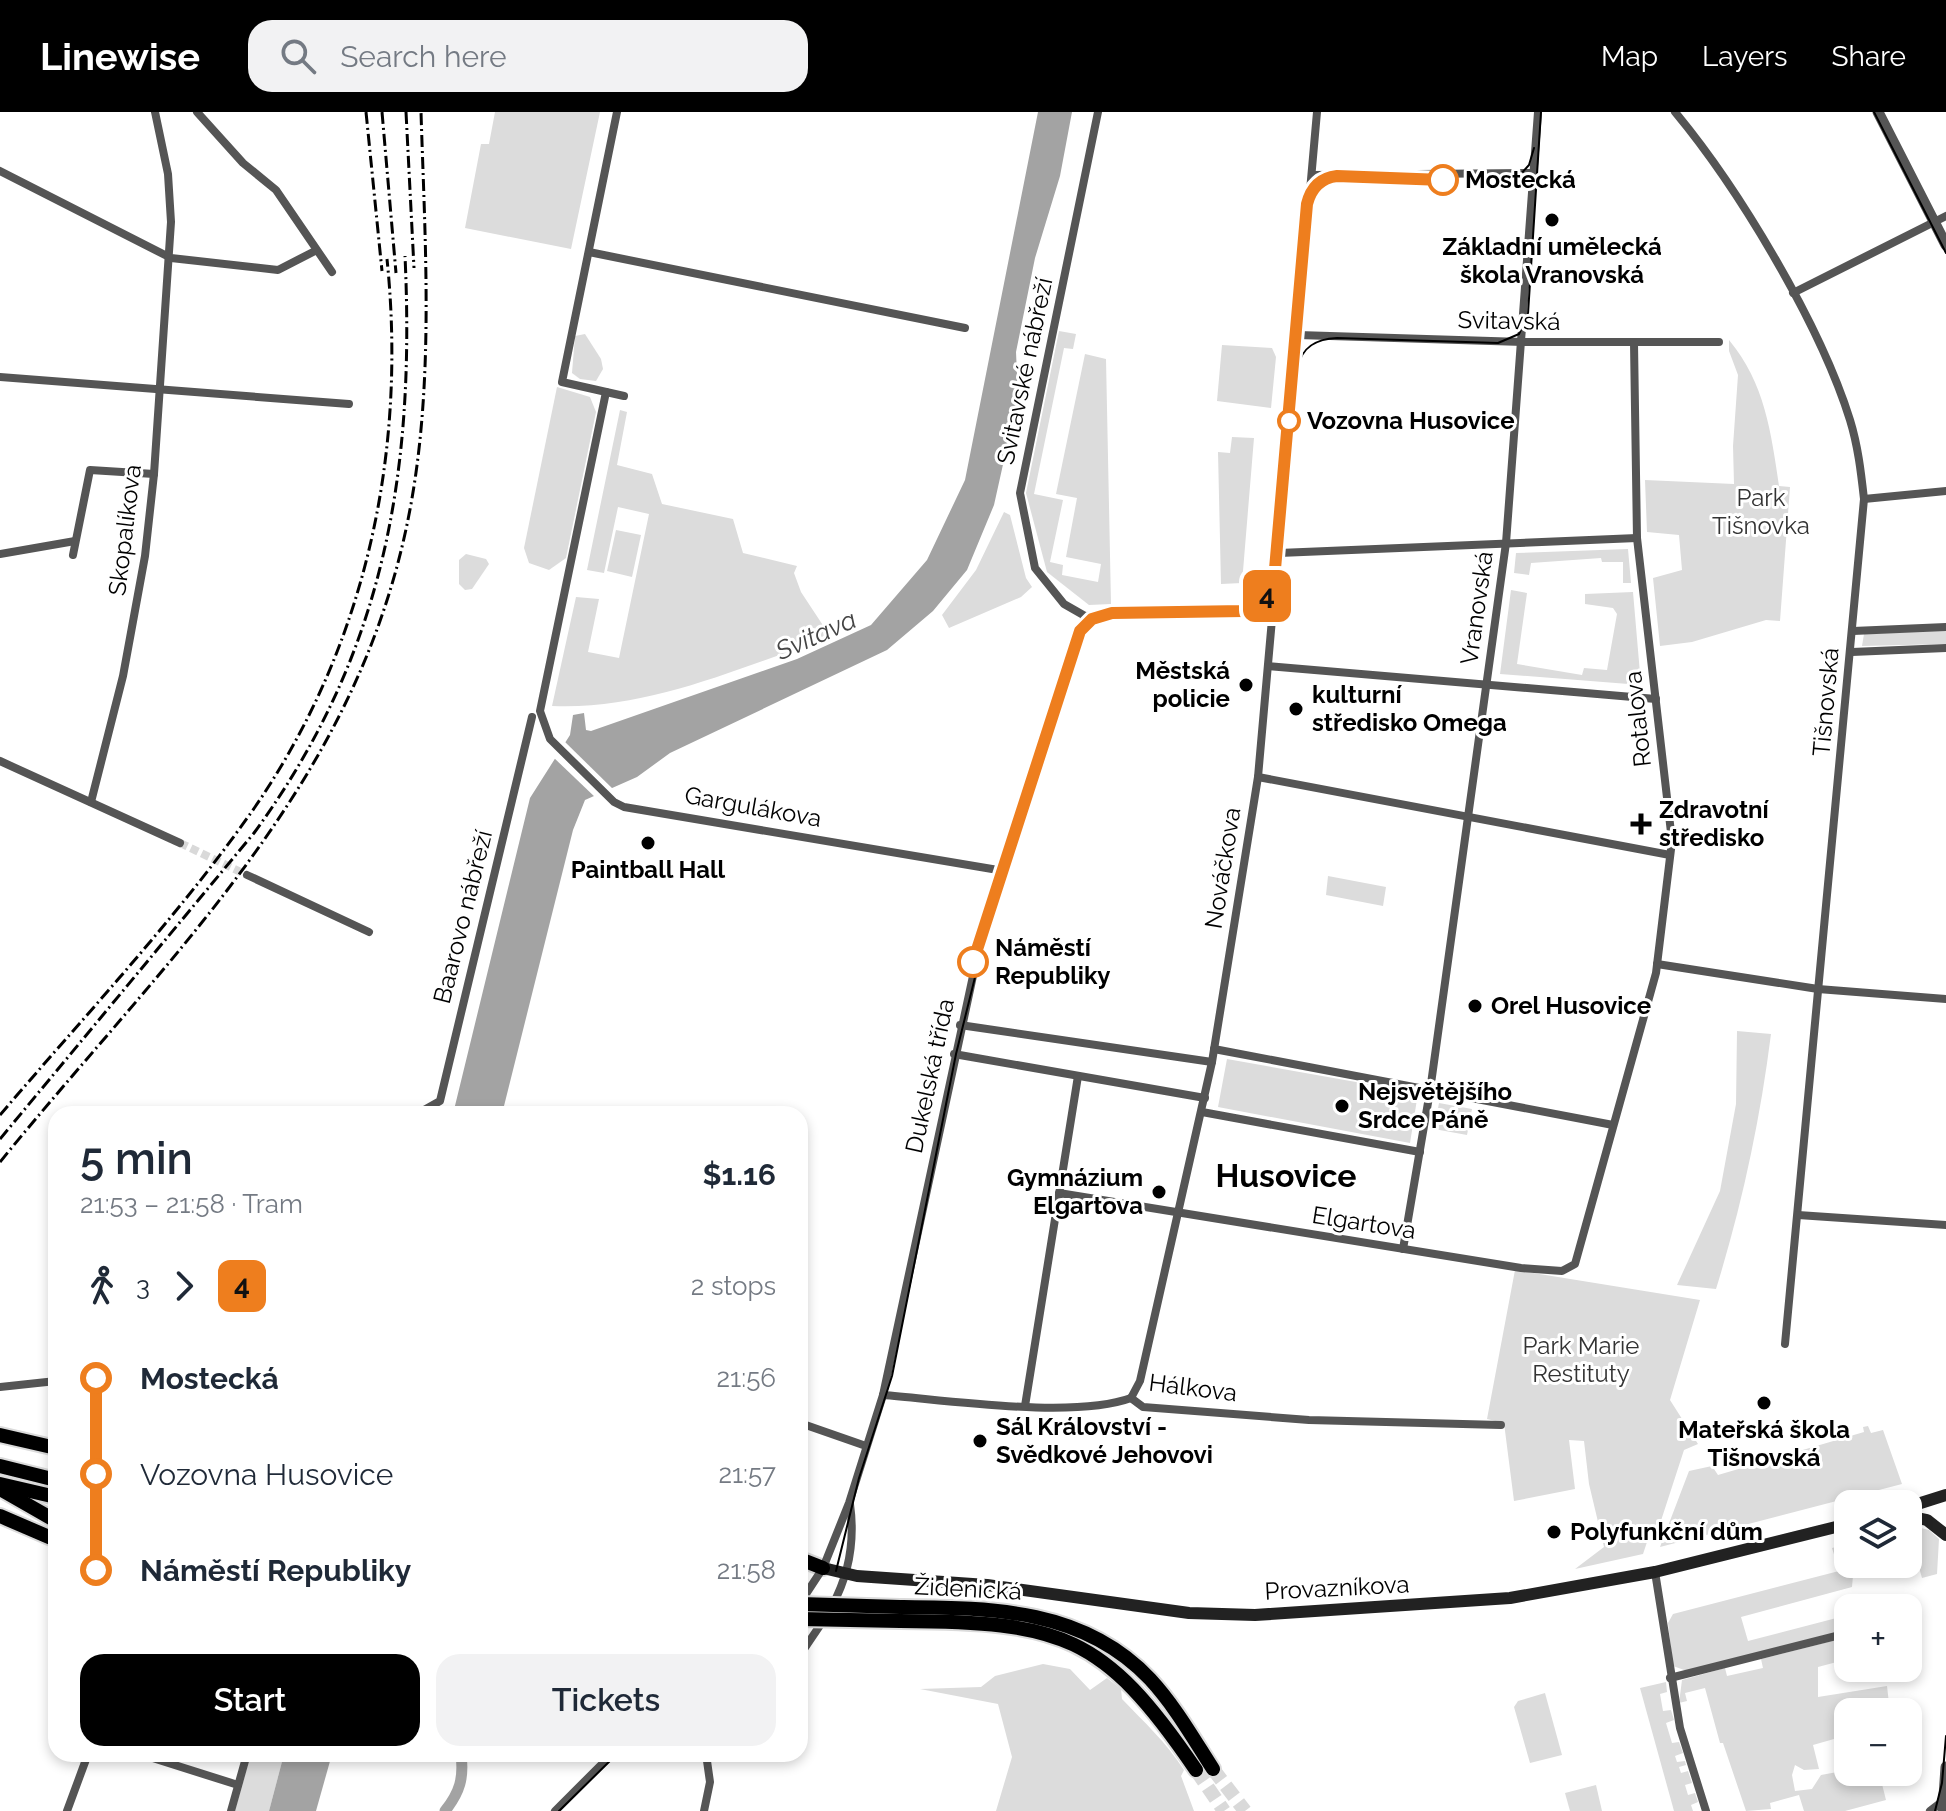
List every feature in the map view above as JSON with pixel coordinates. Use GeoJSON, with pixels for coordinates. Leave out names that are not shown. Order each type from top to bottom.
{"type":"FeatureCollection","features":[{"type":"Feature","properties":{"kind":"highway"},"geometry":{"type":"LineString","coordinates":[[0,1435],[48,1446]]}},
{"type":"Feature","properties":{"kind":"highway"},"geometry":{"type":"LineString","coordinates":[[0,1445],[48,1448]]}},
{"type":"Feature","properties":{"kind":"highway"},"geometry":{"type":"LineString","coordinates":[[0,1466],[48,1478]]}},
{"type":"Feature","properties":{"kind":"highway"},"geometry":{"type":"LineString","coordinates":[[0,1486],[48,1495]]}},
{"type":"Feature","properties":{"kind":"highway"},"geometry":{"type":"LineString","coordinates":[[0,1486],[48,1516]]}},
{"type":"Feature","properties":{"kind":"highway"},"geometry":{"type":"LineString","coordinates":[[0,1516],[48,1537]]}},
{"type":"Feature","properties":{"kind":"highway"},"geometry":{"type":"LineString","coordinates":[[808,1562],[823,1568]]}},
{"type":"Feature","properties":{"kind":"highway","name":"Židenická"},"geometry":{"type":"LineString","coordinates":[[808,1605],[1009,1625],[1047,1633],[1075,1644],[1127,1681],[1154,1711],[1196,1770]]}},
{"type":"Feature","properties":{"kind":"highway","name":"Židenická"},"geometry":{"type":"LineString","coordinates":[[808,1619],[1013,1611],[1050,1619],[1091,1635],[1125,1657],[1150,1680],[1213,1769]]}},
{"type":"Feature","properties":{"kind":"main road"},"geometry":{"type":"LineString","coordinates":[[1922,1503],[1946,1495]]}},
{"type":"Feature","properties":{"kind":"main road"},"geometry":{"type":"LineString","coordinates":[[1922,1519],[1946,1535]]}},
{"type":"Feature","properties":{"kind":"main road","name":"Provazníkova"},"geometry":{"type":"LineString","coordinates":[[823,1568],[846,1574],[987,1585],[1158,1609],[1239,1615],[1495,1600],[1655,1572],[1834,1527]]}},
{"type":"Feature","properties":{"kind":"street","name":"Skopalíkova"},"geometry":{"type":"LineString","coordinates":[[91,802],[123,676],[145,556],[154,474],[171,258],[168,174],[155,112]]}},
{"type":"Feature","properties":{"kind":"street"},"geometry":{"type":"LineString","coordinates":[[197,112],[243,163],[276,190],[332,272]]}},
{"type":"Feature","properties":{"kind":"street"},"geometry":{"type":"LineString","coordinates":[[617,112],[562,382],[624,396]]}},
{"type":"Feature","properties":{"kind":"street","name":"Svitavské nábřeží"},"geometry":{"type":"LineString","coordinates":[[1085,616],[1064,604],[1035,568],[1020,493],[1098,112]]}},
{"type":"Feature","properties":{"kind":"street","name":"Nováčkova"},"geometry":{"type":"LineString","coordinates":[[1131,1398],[1140,1381],[1205,1098],[1258,777],[1317,112]]}},
{"type":"Feature","properties":{"kind":"street","name":"Vranovská"},"geometry":{"type":"LineString","coordinates":[[1403,1249],[1430,1091],[1506,543],[1538,112]]}},
{"type":"Feature","properties":{"kind":"street","name":"Tišnovská"},"geometry":{"type":"LineString","coordinates":[[1675,112],[1722,175],[1793,293],[1850,419],[1864,499],[1785,1344]]}},
{"type":"Feature","properties":{"kind":"street"},"geometry":{"type":"LineString","coordinates":[[1878,112],[1941,218],[1946,245]]}},
{"type":"Feature","properties":{"kind":"street"},"geometry":{"type":"LineString","coordinates":[[0,171],[171,258],[278,270],[315,251]]}},
{"type":"Feature","properties":{"kind":"street"},"geometry":{"type":"LineString","coordinates":[[1313,175],[1534,173]]}},
{"type":"Feature","properties":{"kind":"street"},"geometry":{"type":"LineString","coordinates":[[1793,293],[1941,218]]}},
{"type":"Feature","properties":{"kind":"street"},"geometry":{"type":"LineString","coordinates":[[589,252],[965,328]]}},
{"type":"Feature","properties":{"kind":"street","name":"Svitavská"},"geometry":{"type":"LineString","coordinates":[[1298,335],[1523,342],[1719,342]]}},
{"type":"Feature","properties":{"kind":"street","name":"Rotalova"},"geometry":{"type":"LineString","coordinates":[[1569,1269],[1580,1251],[1657,964],[1670,855],[1637,538],[1634,343]]}},
{"type":"Feature","properties":{"kind":"street"},"geometry":{"type":"LineString","coordinates":[[0,377],[349,404]]}},
{"type":"Feature","properties":{"kind":"street","name":"Gargulákova"},"geometry":{"type":"LineString","coordinates":[[606,392],[540,711],[555,744],[614,802],[1004,871]]}},
{"type":"Feature","properties":{"kind":"street"},"geometry":{"type":"LineString","coordinates":[[73,555],[90,470],[154,474]]}},
{"type":"Feature","properties":{"kind":"street"},"geometry":{"type":"LineString","coordinates":[[1864,499],[1946,491]]}},
{"type":"Feature","properties":{"kind":"street"},"geometry":{"type":"LineString","coordinates":[[1279,553],[1637,538]]}},
{"type":"Feature","properties":{"kind":"street"},"geometry":{"type":"LineString","coordinates":[[0,554],[75,541]]}},
{"type":"Feature","properties":{"kind":"street"},"geometry":{"type":"LineString","coordinates":[[1085,616],[1273,610]]}},
{"type":"Feature","properties":{"kind":"street","name":"Dukelská třída"},"geometry":{"type":"LineString","coordinates":[[808,1591],[823,1568],[849,1503],[883,1395],[960,1025],[1004,871],[1085,616]]}},
{"type":"Feature","properties":{"kind":"street"},"geometry":{"type":"LineString","coordinates":[[1853,631],[1946,627]]}},
{"type":"Feature","properties":{"kind":"street"},"geometry":{"type":"LineString","coordinates":[[1852,652],[1946,648]]}},
{"type":"Feature","properties":{"kind":"street"},"geometry":{"type":"LineString","coordinates":[[1268,666],[1656,699]]}},
{"type":"Feature","properties":{"kind":"street","name":"Baarovo nábřeží"},"geometry":{"type":"LineString","coordinates":[[432,1106],[440,1101],[532,717]]}},
{"type":"Feature","properties":{"kind":"street"},"geometry":{"type":"LineString","coordinates":[[0,761],[180,843]]}},
{"type":"Feature","properties":{"kind":"street"},"geometry":{"type":"LineString","coordinates":[[1258,777],[1670,855]]}},
{"type":"Feature","properties":{"kind":"street"},"geometry":{"type":"LineString","coordinates":[[247,875],[369,932]]}},
{"type":"Feature","properties":{"kind":"street"},"geometry":{"type":"LineString","coordinates":[[1657,964],[1818,989],[1946,999]]}},
{"type":"Feature","properties":{"kind":"street"},"geometry":{"type":"LineString","coordinates":[[960,1025],[1212,1062]]}},
{"type":"Feature","properties":{"kind":"street"},"geometry":{"type":"LineString","coordinates":[[1214,1049],[1613,1125]]}},
{"type":"Feature","properties":{"kind":"street"},"geometry":{"type":"LineString","coordinates":[[954,1054],[1205,1098]]}},
{"type":"Feature","properties":{"kind":"street"},"geometry":{"type":"LineString","coordinates":[[1025,1406],[1078,1076]]}},
{"type":"Feature","properties":{"kind":"street"},"geometry":{"type":"LineString","coordinates":[[1202,1112],[1420,1152]]}},
{"type":"Feature","properties":{"kind":"street","name":"Elgartova"},"geometry":{"type":"LineString","coordinates":[[1059,1193],[1521,1268],[1569,1269]]}},
{"type":"Feature","properties":{"kind":"street"},"geometry":{"type":"LineString","coordinates":[[1798,1215],[1946,1225]]}},
{"type":"Feature","properties":{"kind":"street"},"geometry":{"type":"LineString","coordinates":[[0,1387],[48,1382]]}},
{"type":"Feature","properties":{"kind":"street","name":"Hálkova"},"geometry":{"type":"LineString","coordinates":[[883,1395],[1025,1406],[1114,1404],[1131,1398],[1143,1407],[1278,1417],[1501,1425]]}},
{"type":"Feature","properties":{"kind":"street"},"geometry":{"type":"LineString","coordinates":[[808,1426],[866,1446]]}},
{"type":"Feature","properties":{"kind":"street","name":"Dukelská třída"},"geometry":{"type":"LineString","coordinates":[[808,1643],[834,1603],[846,1574],[853,1534],[849,1503]]}},
{"type":"Feature","properties":{"kind":"street"},"geometry":{"type":"LineString","coordinates":[[1655,1572],[1680,1728],[1706,1811]]}},
{"type":"Feature","properties":{"kind":"street"},"geometry":{"type":"LineString","coordinates":[[1670,1678],[1834,1637]]}},
{"type":"Feature","properties":{"kind":"street"},"geometry":{"type":"LineString","coordinates":[[67,1811],[85,1762]]}},
{"type":"Feature","properties":{"kind":"street"},"geometry":{"type":"LineString","coordinates":[[165,1762],[238,1785]]}},
{"type":"Feature","properties":{"kind":"street"},"geometry":{"type":"LineString","coordinates":[[231,1811],[245,1762]]}},
{"type":"Feature","properties":{"kind":"street"},"geometry":{"type":"LineString","coordinates":[[555,1811],[604,1762]]}},
{"type":"Feature","properties":{"kind":"street"},"geometry":{"type":"LineString","coordinates":[[704,1811],[710,1782],[707,1762]]}},
{"type":"Feature","properties":{"kind":"street"},"geometry":{"type":"LineString","coordinates":[[1930,1811],[1943,1806],[1946,1767]]}},
{"type":"Feature","properties":{"kind":"green space"},"geometry":{"type":"Polygon","coordinates":[[[495,112],[600,112],[571,249],[465,228],[481,144],[489,144],[495,112]]]}},
{"type":"Feature","properties":{"kind":"green space"},"geometry":{"type":"Polygon","coordinates":[[[1059,331],[1076,334],[1073,349],[1064,348],[1034,494],[1063,500],[1050,562],[1063,565],[1062,575],[1098,582],[1101,564],[1066,557],[1077,498],[1056,494],[1085,354],[1106,359],[1111,604],[1089,605],[1047,572],[1026,493],[1059,331]]]}},
{"type":"Feature","properties":{"kind":"green space"},"geometry":{"type":"Polygon","coordinates":[[[585,334],[601,359],[603,369],[596,381],[580,379],[572,373],[575,336],[585,334]]]}},
{"type":"Feature","properties":{"kind":"green space","name":"Park Tišnovka"},"geometry":{"type":"Polygon","coordinates":[[[1729,340],[1759,391],[1779,486],[1790,487],[1780,621],[1766,620],[1692,642],[1660,646],[1653,578],[1682,570],[1679,535],[1647,532],[1645,480],[1734,484],[1738,375],[1729,351],[1729,340]]]}},
{"type":"Feature","properties":{"kind":"green space"},"geometry":{"type":"Polygon","coordinates":[[[1222,345],[1272,348],[1276,357],[1271,408],[1217,401],[1222,345]]]}},
{"type":"Feature","properties":{"kind":"green space"},"geometry":{"type":"Polygon","coordinates":[[[557,387],[590,397],[596,412],[566,558],[549,570],[529,563],[524,548],[557,387]]]}},
{"type":"Feature","properties":{"kind":"green space"},"geometry":{"type":"Polygon","coordinates":[[[620,410],[627,412],[617,465],[652,474],[662,504],[733,519],[743,553],[797,566],[794,573],[801,592],[828,633],[811,644],[652,696],[586,706],[552,706],[576,597],[599,599],[588,652],[619,658],[649,514],[618,507],[604,573],[587,570],[620,410]]]}},
{"type":"Feature","properties":{"kind":"green space"},"geometry":{"type":"Polygon","coordinates":[[[1232,437],[1254,438],[1242,583],[1221,584],[1218,452],[1230,453],[1232,437]]]}},
{"type":"Feature","properties":{"kind":"green space"},"geometry":{"type":"Polygon","coordinates":[[[1004,512],[1010,515],[1026,578],[1032,587],[1021,597],[949,628],[942,615],[976,570],[1004,512]]]}},
{"type":"Feature","properties":{"kind":"green space"},"geometry":{"type":"Polygon","coordinates":[[[616,530],[641,535],[632,577],[607,571],[616,530]]]}},
{"type":"Feature","properties":{"kind":"green space"},"geometry":{"type":"Polygon","coordinates":[[[1628,549],[1631,583],[1623,583],[1623,562],[1602,562],[1601,558],[1531,563],[1529,575],[1514,573],[1516,553],[1628,549]]]}},
{"type":"Feature","properties":{"kind":"green space"},"geometry":{"type":"Polygon","coordinates":[[[466,554],[486,559],[489,564],[472,589],[465,590],[459,584],[459,560],[466,554]]]}},
{"type":"Feature","properties":{"kind":"green space"},"geometry":{"type":"Polygon","coordinates":[[[1511,590],[1527,593],[1517,664],[1582,675],[1584,668],[1607,670],[1617,614],[1613,608],[1585,604],[1585,594],[1633,592],[1641,685],[1500,674],[1511,590]]]}},
{"type":"Feature","properties":{"kind":"green space"},"geometry":{"type":"Polygon","coordinates":[[[1946,630],[1946,644],[1862,646],[1864,634],[1946,630]]]}},
{"type":"Feature","properties":{"kind":"green space"},"geometry":{"type":"Polygon","coordinates":[[[1328,876],[1386,887],[1383,906],[1326,895],[1328,876]]]}},
{"type":"Feature","properties":{"kind":"green space"},"geometry":{"type":"Polygon","coordinates":[[[1737,1031],[1771,1034],[1756,1131],[1742,1194],[1716,1289],[1677,1285],[1720,1191],[1736,1104],[1737,1031]]]}},
{"type":"Feature","properties":{"kind":"green space"},"geometry":{"type":"Polygon","coordinates":[[[1227,1059],[1418,1093],[1410,1143],[1218,1107],[1227,1059]]]}},
{"type":"Feature","properties":{"kind":"green space"},"geometry":{"type":"Polygon","coordinates":[[[1439,1103],[1472,1109],[1467,1135],[1434,1129],[1439,1103]]]}},
{"type":"Feature","properties":{"kind":"green space","name":"Park Marie Restituty"},"geometry":{"type":"Polygon","coordinates":[[[1515,1270],[1700,1300],[1670,1400],[1698,1444],[1684,1450],[1657,1533],[1649,1536],[1643,1554],[1575,1569],[1604,1547],[1589,1484],[1584,1441],[1569,1440],[1575,1489],[1514,1501],[1504,1423],[1487,1419],[1515,1270]]]}},
{"type":"Feature","properties":{"kind":"green space"},"geometry":{"type":"Polygon","coordinates":[[[1868,1426],[1871,1433],[1883,1430],[1902,1484],[1879,1490],[1834,1490],[1834,1502],[1660,1547],[1689,1471],[1712,1466],[1718,1475],[1864,1432],[1863,1427],[1868,1426]]]}},
{"type":"Feature","properties":{"kind":"green space"},"geometry":{"type":"Polygon","coordinates":[[[1922,1528],[1939,1539],[1937,1574],[1922,1578],[1922,1528]]]}},
{"type":"Feature","properties":{"kind":"green space"},"geometry":{"type":"Polygon","coordinates":[[[1834,1572],[1834,1578],[1853,1578],[1852,1587],[1741,1617],[1748,1641],[1834,1619],[1834,1634],[1687,1671],[1673,1666],[1668,1623],[1673,1614],[1834,1572]]]}},
{"type":"Feature","properties":{"kind":"green space"},"geometry":{"type":"Polygon","coordinates":[[[1834,1641],[1834,1663],[1818,1667],[1818,1697],[1887,1686],[1888,1698],[1834,1698],[1834,1739],[1813,1745],[1819,1769],[1804,1770],[1795,1765],[1792,1775],[1795,1791],[1812,1789],[1821,1775],[1834,1773],[1834,1786],[1882,1786],[1886,1800],[1845,1811],[1804,1811],[1799,1795],[1770,1803],[1771,1809],[1746,1811],[1723,1743],[1720,1743],[1705,1688],[1685,1693],[1687,1701],[1679,1703],[1682,1680],[1725,1668],[1727,1676],[1763,1668],[1761,1659],[1834,1641]]]}},
{"type":"Feature","properties":{"kind":"green space"},"geometry":{"type":"Polygon","coordinates":[[[1043,1664],[1070,1669],[1090,1690],[1107,1678],[1121,1689],[1122,1699],[1162,1741],[1184,1770],[1181,1776],[1194,1811],[996,1811],[1012,1757],[998,1704],[920,1689],[981,1687],[995,1676],[1043,1664]]]}},
{"type":"Feature","properties":{"kind":"green space"},"geometry":{"type":"Polygon","coordinates":[[[1666,1682],[1667,1692],[1660,1694],[1663,1711],[1671,1710],[1674,1720],[1666,1723],[1672,1743],[1679,1742],[1683,1753],[1675,1756],[1677,1762],[1685,1761],[1686,1765],[1679,1767],[1681,1773],[1688,1771],[1692,1783],[1685,1785],[1688,1795],[1695,1793],[1698,1802],[1691,1805],[1693,1811],[1674,1811],[1640,1688],[1666,1682]]]}},
{"type":"Feature","properties":{"kind":"green space"},"geometry":{"type":"Polygon","coordinates":[[[1545,1693],[1562,1755],[1530,1763],[1514,1707],[1518,1701],[1545,1693]]]}},
{"type":"Feature","properties":{"kind":"green space"},"geometry":{"type":"Polygon","coordinates":[[[249,1762],[282,1762],[269,1811],[235,1811],[249,1762]]]}},
{"type":"Feature","properties":{"kind":"green space"},"geometry":{"type":"Polygon","coordinates":[[[1596,1785],[1602,1811],[1570,1811],[1565,1793],[1596,1785]]]}},
{"type":"Feature","properties":{"kind":"shaded area"},"geometry":{"type":"Polygon","coordinates":[[[1038,112],[1072,112],[1060,176],[1035,258],[1016,352],[1018,397],[994,505],[967,570],[933,611],[887,650],[670,753],[637,777],[585,800],[573,830],[504,1106],[455,1106],[530,798],[570,735],[573,715],[584,713],[586,730],[591,731],[797,659],[871,625],[927,560],[965,480],[1038,112]]]}},
{"type":"Feature","properties":{"kind":"shaded area"},"geometry":{"type":"Polygon","coordinates":[[[282,1762],[330,1762],[316,1811],[269,1811],[282,1762]]]}},
{"type":"Feature","properties":{"kind":"pier"},"geometry":{"type":"Polygon","coordinates":[[[563,740],[615,791],[597,799],[552,756],[563,740]]]}},
{"type":"Feature","properties":{"kind":"waterway"},"geometry":{"type":"LineString","coordinates":[[445,1811],[460,1784],[462,1762]]}},
{"type":"Feature","properties":{"kind":"tunnel"},"geometry":{"type":"LineString","coordinates":[[180,843],[247,875]]}},
{"type":"Feature","properties":{"kind":"tunnel"},"geometry":{"type":"LineString","coordinates":[[1213,1769],[1245,1811]]}},
{"type":"Feature","properties":{"kind":"tunnel"},"geometry":{"type":"LineString","coordinates":[[1196,1770],[1224,1811]]}},
{"type":"Feature","properties":{"kind":"tram line"},"geometry":{"type":"LineString","coordinates":[[836,1571],[859,1478],[892,1376],[956,1054],[980,957],[1083,638],[1096,624],[1107,620],[1242,618],[1258,612],[1269,602],[1280,572],[1298,367],[1303,354],[1312,345],[1337,338],[1498,343],[1519,334],[1528,314],[1541,112]]}},
{"type":"Feature","properties":{"kind":"tram line"},"geometry":{"type":"LineString","coordinates":[[1874,112],[1946,253]]}},
{"type":"Feature","properties":{"kind":"tram line"},"geometry":{"type":"LineString","coordinates":[[1520,175],[1529,165],[1534,148]]}},
{"type":"Feature","properties":{"kind":"tram line"},"geometry":{"type":"LineString","coordinates":[[1294,364],[1307,204],[1313,190],[1324,181],[1354,174],[1419,179]]}},
{"type":"Feature","properties":{"kind":"tram line","name":"4"},"geometry":{"type":"LineString","coordinates":[[973,962],[1075,638],[1080,631],[1092,619],[1112,613],[1244,611],[1261,602],[1273,583],[1307,204],[1312,190],[1324,179],[1337,176],[1443,180]]}},
{"type":"Feature","properties":{"kind":"tram line"},"geometry":{"type":"LineString","coordinates":[[1935,1811],[1942,1783],[1946,1736]]}},
{"type":"Feature","properties":{"kind":"tram line"},"geometry":{"type":"LineString","coordinates":[[559,1811],[609,1762]]}},
{"type":"Feature","properties":{"kind":"railway"},"geometry":{"type":"LineString","coordinates":[[366,112],[382,271]]}},
{"type":"Feature","properties":{"kind":"railway"},"geometry":{"type":"LineString","coordinates":[[382,112],[396,273]]}},
{"type":"Feature","properties":{"kind":"railway"},"geometry":{"type":"LineString","coordinates":[[406,112],[414,268]]}},
{"type":"Feature","properties":{"kind":"railway"},"geometry":{"type":"LineString","coordinates":[[0,1162],[192,935],[250,859],[304,779],[350,695],[386,604],[411,504],[418,456],[426,309],[421,112]]}},
{"type":"Feature","properties":{"kind":"railway"},"geometry":{"type":"LineString","coordinates":[[0,1139],[254,833],[299,766],[334,698],[362,629],[382,558],[396,486],[404,412],[407,335],[405,256]]}},
{"type":"Feature","properties":{"kind":"railway"},"geometry":{"type":"LineString","coordinates":[[0,1115],[164,926],[226,847],[293,745],[325,680],[351,614],[370,545],[383,475],[390,404],[392,332],[387,259]]}},
{"type":"Feature","properties":{"kind":"place","name":"Mostecká"},"geometry":{"type":"Point","coordinates":[1443,180]}},
{"type":"Feature","properties":{"kind":"place","name":"Základní umělecká škola Vranovská"},"geometry":{"type":"Point","coordinates":[1552,220]}},
{"type":"Feature","properties":{"kind":"place","name":"Vozovna Husovice"},"geometry":{"type":"Point","coordinates":[1289,421]}},
{"type":"Feature","properties":{"kind":"place","name":"Městská policie"},"geometry":{"type":"Point","coordinates":[1246,685]}},
{"type":"Feature","properties":{"kind":"place","name":"kulturní středisko Omega"},"geometry":{"type":"Point","coordinates":[1296,709]}},
{"type":"Feature","properties":{"kind":"place","name":"Zdravotní středisko"},"geometry":{"type":"Point","coordinates":[1641,824]}},
{"type":"Feature","properties":{"kind":"place","name":"Paintball Hall"},"geometry":{"type":"Point","coordinates":[648,843]}},
{"type":"Feature","properties":{"kind":"place","name":"Náměstí Republiky"},"geometry":{"type":"Point","coordinates":[973,962]}},
{"type":"Feature","properties":{"kind":"place","name":"Orel Husovice"},"geometry":{"type":"Point","coordinates":[1475,1006]}},
{"type":"Feature","properties":{"kind":"place","name":"Nejsvětějšího Srdce Páně"},"geometry":{"type":"Point","coordinates":[1342,1106]}},
{"type":"Feature","properties":{"kind":"place","name":"Gymnázium Elgartova"},"geometry":{"type":"Point","coordinates":[1159,1192]}},
{"type":"Feature","properties":{"kind":"place","name":"Mateřská škola Tišnovská"},"geometry":{"type":"Point","coordinates":[1764,1403]}},
{"type":"Feature","properties":{"kind":"place","name":"Sál Království - Svědkové Jehovovi"},"geometry":{"type":"Point","coordinates":[980,1441]}},
{"type":"Feature","properties":{"kind":"place","name":"Polyfunkční dům"},"geometry":{"type":"Point","coordinates":[1554,1532]}},
{"type":"Feature","properties":{"kind":"district","name":"Husovice"},"geometry":{"type":"Point","coordinates":[1286,1176]}},
{"type":"Feature","properties":{"kind":"water label","name":"Svitava"},"geometry":{"type":"Point","coordinates":[816,635]}}]}
